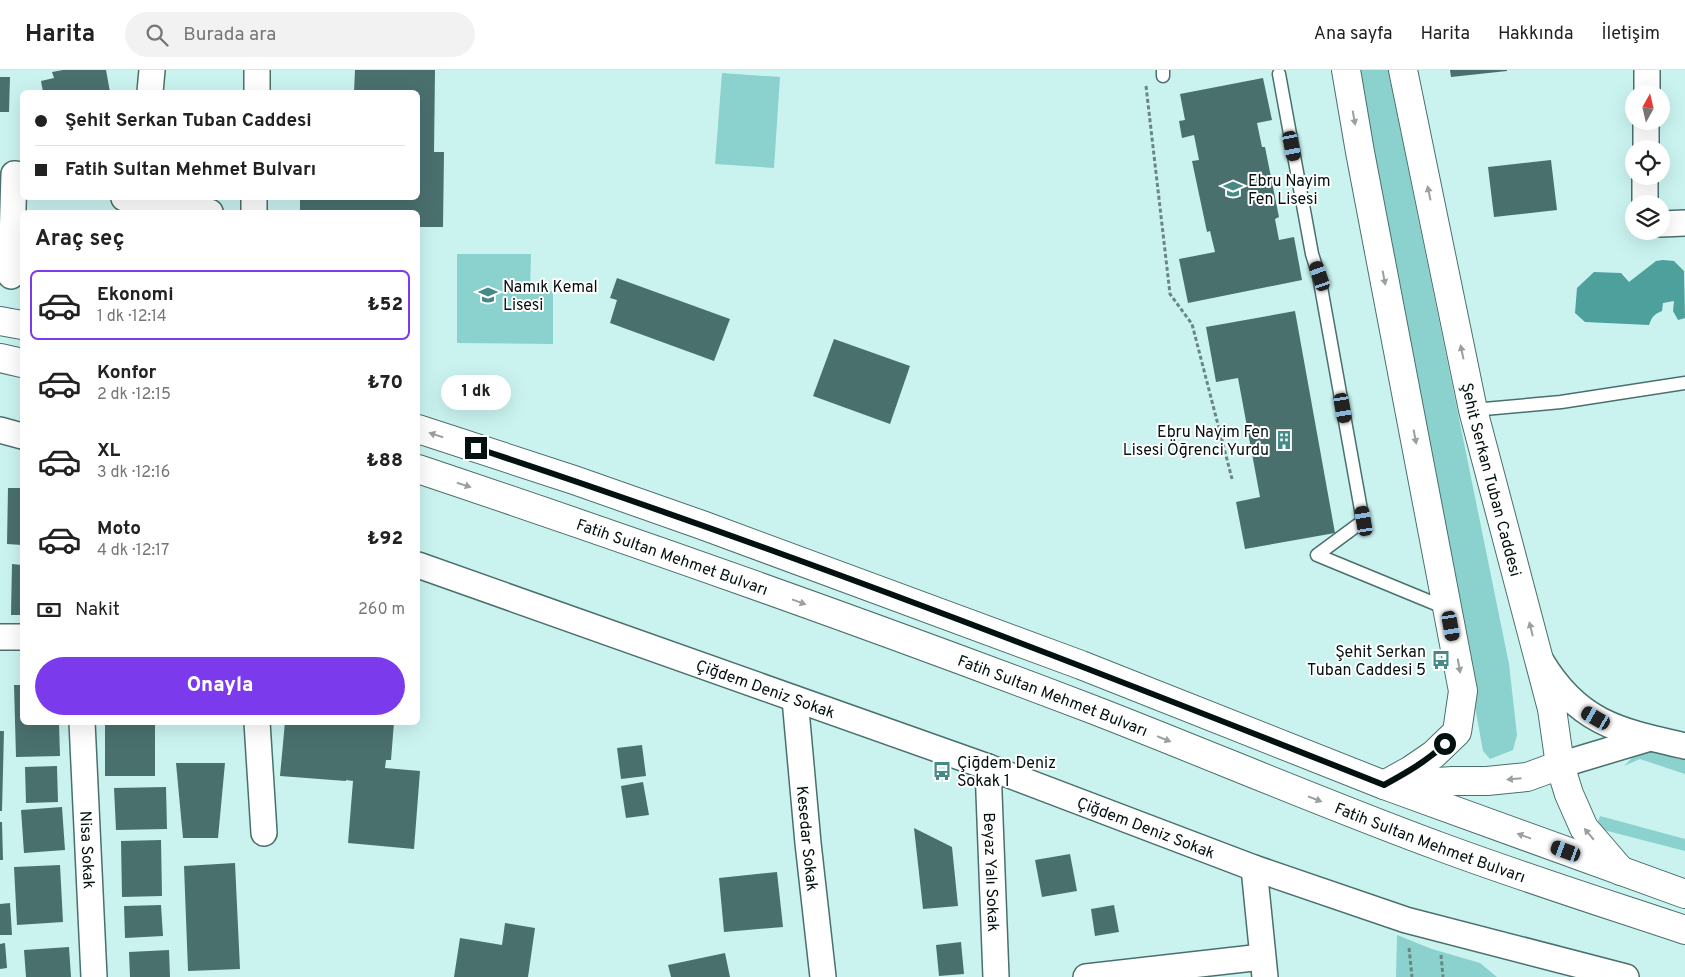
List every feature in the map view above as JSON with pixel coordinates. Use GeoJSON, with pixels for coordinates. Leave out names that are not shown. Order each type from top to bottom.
{"type":"FeatureCollection","features":[{"type":"Feature","properties":{"kind":"main road"},"geometry":{"type":"LineString","coordinates":[[1346,70],[1463,691],[1457,732],[1433,755],[1384,785]]}},
{"type":"Feature","properties":{"kind":"main road","name":"Şehit Serkan Tuban Caddesi"},"geometry":{"type":"LineString","coordinates":[[1403,70],[1474,410],[1552,709],[1560,765],[1569,794],[1584,828],[1621,871]]}},
{"type":"Feature","properties":{"kind":"main road"},"geometry":{"type":"LineString","coordinates":[[0,321],[20,325]]}},
{"type":"Feature","properties":{"kind":"main road"},"geometry":{"type":"LineString","coordinates":[[0,358],[20,363]]}},
{"type":"Feature","properties":{"kind":"main road"},"geometry":{"type":"LineString","coordinates":[[420,430],[712,528],[1081,665],[1384,785],[1685,894]]}},
{"type":"Feature","properties":{"kind":"main road","name":"Fatih Sultan Mehmet Bulvarı"},"geometry":{"type":"LineString","coordinates":[[420,470],[616,536],[892,634],[1098,712],[1442,848],[1685,930]]}},
{"type":"Feature","properties":{"kind":"main road"},"geometry":{"type":"LineString","coordinates":[[1384,785],[1487,781],[1527,777],[1560,765]]}},
{"type":"Feature","properties":{"kind":"street"},"geometry":{"type":"LineString","coordinates":[[150,90],[152,70]]}},
{"type":"Feature","properties":{"kind":"street"},"geometry":{"type":"LineString","coordinates":[[257,70],[257,90]]}},
{"type":"Feature","properties":{"kind":"street"},"geometry":{"type":"LineString","coordinates":[[1647,70],[1647,85]]}},
{"type":"Feature","properties":{"kind":"street"},"geometry":{"type":"LineString","coordinates":[[11,276],[14,174],[20,175]]}},
{"type":"Feature","properties":{"kind":"street"},"geometry":{"type":"LineString","coordinates":[[141,200],[198,210]]}},
{"type":"Feature","properties":{"kind":"street"},"geometry":{"type":"LineString","coordinates":[[1670,224],[1685,223]]}},
{"type":"Feature","properties":{"kind":"street"},"geometry":{"type":"LineString","coordinates":[[0,430],[20,435]]}},
{"type":"Feature","properties":{"kind":"street","name":"Çiğdem Deniz Sokak"},"geometry":{"type":"LineString","coordinates":[[420,566],[988,767],[1254,868],[1406,920],[1626,977]]}},
{"type":"Feature","properties":{"kind":"street"},"geometry":{"type":"LineString","coordinates":[[0,637],[20,637]]}},
{"type":"Feature","properties":{"kind":"street"},"geometry":{"type":"LineString","coordinates":[[1538,657],[1552,680],[1580,709],[1612,727],[1685,746]]}},
{"type":"Feature","properties":{"kind":"street","name":"Kesedar Sokak"},"geometry":{"type":"LineString","coordinates":[[795,699],[808,843],[824,977]]}},
{"type":"Feature","properties":{"kind":"street","name":"Nisa Sokak"},"geometry":{"type":"LineString","coordinates":[[82,725],[94,977]]}},
{"type":"Feature","properties":{"kind":"street"},"geometry":{"type":"LineString","coordinates":[[257,725],[264,833]]}},
{"type":"Feature","properties":{"kind":"street"},"geometry":{"type":"LineString","coordinates":[[1560,765],[1650,738]]}},
{"type":"Feature","properties":{"kind":"street","name":"Beyaz Yalı Sokak"},"geometry":{"type":"LineString","coordinates":[[988,767],[996,977]]}},
{"type":"Feature","properties":{"kind":"street"},"geometry":{"type":"LineString","coordinates":[[1086,977],[1264,967],[1254,868]]}},
{"type":"Feature","properties":{"kind":"lane"},"geometry":{"type":"LineString","coordinates":[[1279,74],[1312,254],[1320,276],[1364,521],[1317,555],[1448,609]]}},
{"type":"Feature","properties":{"kind":"lane"},"geometry":{"type":"LineString","coordinates":[[1474,410],[1561,402],[1685,383]]}},
{"type":"Feature","properties":{"kind":"path"},"geometry":{"type":"LineString","coordinates":[[1145,80],[1170,294],[1192,324],[1232,479]]}},
{"type":"Feature","properties":{"kind":"shaded area"},"geometry":{"type":"Polygon","coordinates":[[[1359,70],[1388,70],[1509,664],[1517,735],[1513,750],[1490,759],[1483,751],[1359,70]]]}},
{"type":"Feature","properties":{"kind":"shaded area"},"geometry":{"type":"Polygon","coordinates":[[[722,73],[780,77],[774,168],[715,164],[722,73]]]}},
{"type":"Feature","properties":{"kind":"shaded area"},"geometry":{"type":"Polygon","coordinates":[[[457,254],[531,254],[530,291],[553,291],[553,344],[457,343],[457,254]]]}},
{"type":"Feature","properties":{"kind":"shaded area"},"geometry":{"type":"Polygon","coordinates":[[[1656,261],[1674,261],[1684,271],[1685,318],[1678,320],[1673,311],[1674,301],[1663,303],[1662,311],[1654,316],[1649,325],[1585,322],[1575,313],[1577,288],[1594,272],[1621,273],[1629,282],[1656,261]]]}},
{"type":"Feature","properties":{"kind":"shaded area"},"geometry":{"type":"Polygon","coordinates":[[[1669,751],[1685,755],[1685,774],[1640,759],[1624,766],[1638,752],[1669,751]]]}},
{"type":"Feature","properties":{"kind":"shaded area"},"geometry":{"type":"Polygon","coordinates":[[[1600,816],[1685,839],[1685,851],[1596,828],[1600,816]]]}},
{"type":"Feature","properties":{"kind":"shaded area"},"geometry":{"type":"Polygon","coordinates":[[[1397,935],[1432,949],[1480,963],[1497,977],[1396,977],[1397,935]]]}},
{"type":"Feature","properties":{"kind":"building"},"geometry":{"type":"Polygon","coordinates":[[[63,70],[106,70],[110,90],[43,90],[41,81],[54,78],[52,72],[63,70]]]}},
{"type":"Feature","properties":{"kind":"building"},"geometry":{"type":"Polygon","coordinates":[[[355,70],[435,70],[434,152],[444,152],[443,227],[420,227],[420,210],[300,210],[300,200],[420,200],[420,90],[354,90],[355,70]]]}},
{"type":"Feature","properties":{"kind":"building"},"geometry":{"type":"Polygon","coordinates":[[[1450,70],[1507,70],[1507,71],[1451,77],[1450,70]]]}},
{"type":"Feature","properties":{"kind":"building"},"geometry":{"type":"Polygon","coordinates":[[[0,77],[10,77],[9,112],[0,112],[0,77]]]}},
{"type":"Feature","properties":{"kind":"building","name":"Ebru Nayim Fen Lisesi"},"geometry":{"type":"Polygon","coordinates":[[[1263,78],[1272,120],[1257,123],[1262,147],[1265,147],[1279,217],[1275,219],[1279,240],[1294,237],[1302,280],[1188,303],[1179,259],[1215,252],[1210,231],[1207,232],[1192,161],[1199,160],[1194,135],[1182,138],[1179,121],[1185,120],[1180,94],[1263,78]]]}},
{"type":"Feature","properties":{"kind":"building"},"geometry":{"type":"Polygon","coordinates":[[[1551,160],[1557,210],[1494,217],[1488,167],[1551,160]]]}},
{"type":"Feature","properties":{"kind":"building"},"geometry":{"type":"Polygon","coordinates":[[[617,278],[730,319],[714,361],[610,323],[617,300],[610,298],[617,278]]]}},
{"type":"Feature","properties":{"kind":"building","name":"Ebru Nayim Fen Lisesi Öğrenci Yurdu"},"geometry":{"type":"Polygon","coordinates":[[[1295,311],[1335,533],[1245,549],[1236,502],[1260,497],[1238,378],[1216,382],[1206,327],[1295,311]]]}},
{"type":"Feature","properties":{"kind":"building"},"geometry":{"type":"Polygon","coordinates":[[[834,339],[910,366],[890,424],[813,396],[834,339]]]}},
{"type":"Feature","properties":{"kind":"building"},"geometry":{"type":"Polygon","coordinates":[[[8,488],[20,488],[20,545],[7,544],[8,488]]]}},
{"type":"Feature","properties":{"kind":"building"},"geometry":{"type":"Polygon","coordinates":[[[12,564],[20,565],[20,615],[11,615],[12,564]]]}},
{"type":"Feature","properties":{"kind":"building"},"geometry":{"type":"Polygon","coordinates":[[[14,685],[20,685],[20,725],[59,725],[60,756],[16,757],[14,685]]]}},
{"type":"Feature","properties":{"kind":"building"},"geometry":{"type":"Polygon","coordinates":[[[105,725],[155,725],[155,776],[105,776],[105,725]]]}},
{"type":"Feature","properties":{"kind":"building"},"geometry":{"type":"Polygon","coordinates":[[[285,725],[394,725],[391,760],[386,760],[385,768],[420,771],[414,849],[348,843],[353,781],[280,776],[285,725]]]}},
{"type":"Feature","properties":{"kind":"building"},"geometry":{"type":"Polygon","coordinates":[[[0,731],[4,731],[2,811],[0,811],[0,731]]]}},
{"type":"Feature","properties":{"kind":"building"},"geometry":{"type":"Polygon","coordinates":[[[642,745],[646,776],[621,779],[617,748],[642,745]]]}},
{"type":"Feature","properties":{"kind":"building"},"geometry":{"type":"Polygon","coordinates":[[[176,763],[225,763],[218,838],[183,838],[176,763]]]}},
{"type":"Feature","properties":{"kind":"building"},"geometry":{"type":"Polygon","coordinates":[[[57,766],[58,802],[26,803],[25,767],[57,766]]]}},
{"type":"Feature","properties":{"kind":"building"},"geometry":{"type":"Polygon","coordinates":[[[643,782],[649,815],[626,818],[621,786],[643,782]]]}},
{"type":"Feature","properties":{"kind":"building"},"geometry":{"type":"Polygon","coordinates":[[[166,787],[167,829],[116,830],[114,788],[166,787]]]}},
{"type":"Feature","properties":{"kind":"building"},"geometry":{"type":"Polygon","coordinates":[[[62,807],[65,850],[24,853],[21,810],[62,807]]]}},
{"type":"Feature","properties":{"kind":"building"},"geometry":{"type":"Polygon","coordinates":[[[0,822],[2,822],[3,860],[0,860],[0,822]]]}},
{"type":"Feature","properties":{"kind":"building"},"geometry":{"type":"Polygon","coordinates":[[[914,828],[952,847],[958,906],[923,909],[914,828]]]}},
{"type":"Feature","properties":{"kind":"building"},"geometry":{"type":"Polygon","coordinates":[[[161,840],[162,896],[122,897],[121,841],[161,840]]]}},
{"type":"Feature","properties":{"kind":"building"},"geometry":{"type":"Polygon","coordinates":[[[1070,854],[1077,891],[1042,897],[1035,860],[1070,854]]]}},
{"type":"Feature","properties":{"kind":"building"},"geometry":{"type":"Polygon","coordinates":[[[235,863],[240,969],[188,971],[184,866],[235,863]]]}},
{"type":"Feature","properties":{"kind":"building"},"geometry":{"type":"Polygon","coordinates":[[[60,865],[63,922],[17,925],[14,867],[60,865]]]}},
{"type":"Feature","properties":{"kind":"building"},"geometry":{"type":"Polygon","coordinates":[[[777,872],[783,927],[724,932],[719,878],[777,872]]]}},
{"type":"Feature","properties":{"kind":"building"},"geometry":{"type":"Polygon","coordinates":[[[10,903],[12,935],[0,935],[0,904],[10,903]]]}},
{"type":"Feature","properties":{"kind":"building"},"geometry":{"type":"Polygon","coordinates":[[[161,905],[163,936],[125,938],[124,906],[161,905]]]}},
{"type":"Feature","properties":{"kind":"building"},"geometry":{"type":"Polygon","coordinates":[[[1114,905],[1119,932],[1095,936],[1091,909],[1114,905]]]}},
{"type":"Feature","properties":{"kind":"building"},"geometry":{"type":"Polygon","coordinates":[[[505,923],[535,928],[528,977],[454,977],[460,938],[502,945],[505,923]]]}},
{"type":"Feature","properties":{"kind":"building"},"geometry":{"type":"Polygon","coordinates":[[[961,942],[964,974],[939,976],[936,945],[961,942]]]}},
{"type":"Feature","properties":{"kind":"building"},"geometry":{"type":"Polygon","coordinates":[[[5,943],[7,968],[0,969],[0,944],[5,943]]]}},
{"type":"Feature","properties":{"kind":"building"},"geometry":{"type":"Polygon","coordinates":[[[69,947],[71,977],[26,977],[24,950],[69,947]]]}},
{"type":"Feature","properties":{"kind":"building"},"geometry":{"type":"Polygon","coordinates":[[[169,950],[170,977],[130,977],[129,952],[169,950]]]}},
{"type":"Feature","properties":{"kind":"building"},"geometry":{"type":"Polygon","coordinates":[[[725,953],[730,977],[671,977],[668,965],[725,953]]]}},
{"type":"Feature","properties":{"kind":"place","name":"Ebru Nayim Fen Lisesi"},"geometry":{"type":"Point","coordinates":[1233,189]}},
{"type":"Feature","properties":{"kind":"place","name":"Namık Kemal Lisesi"},"geometry":{"type":"Point","coordinates":[488,295]}},
{"type":"Feature","properties":{"kind":"place","name":"Ebru Nayim Fen Lisesi Öğrenci Yurdu"},"geometry":{"type":"Point","coordinates":[1284,440]}},
{"type":"Feature","properties":{"kind":"place","name":"Şehit Serkan Tuban Caddesi 5"},"geometry":{"type":"Point","coordinates":[1441,660]}},
{"type":"Feature","properties":{"kind":"place","name":"Çiğdem Deniz Sokak 1"},"geometry":{"type":"Point","coordinates":[942,771]}},
{"type":"Feature","properties":{"kind":"route"},"geometry":{"type":"LineString","coordinates":[[476,448],[702,525],[1081,665],[1384,785],[1411,770],[1445,744]]}}]}
